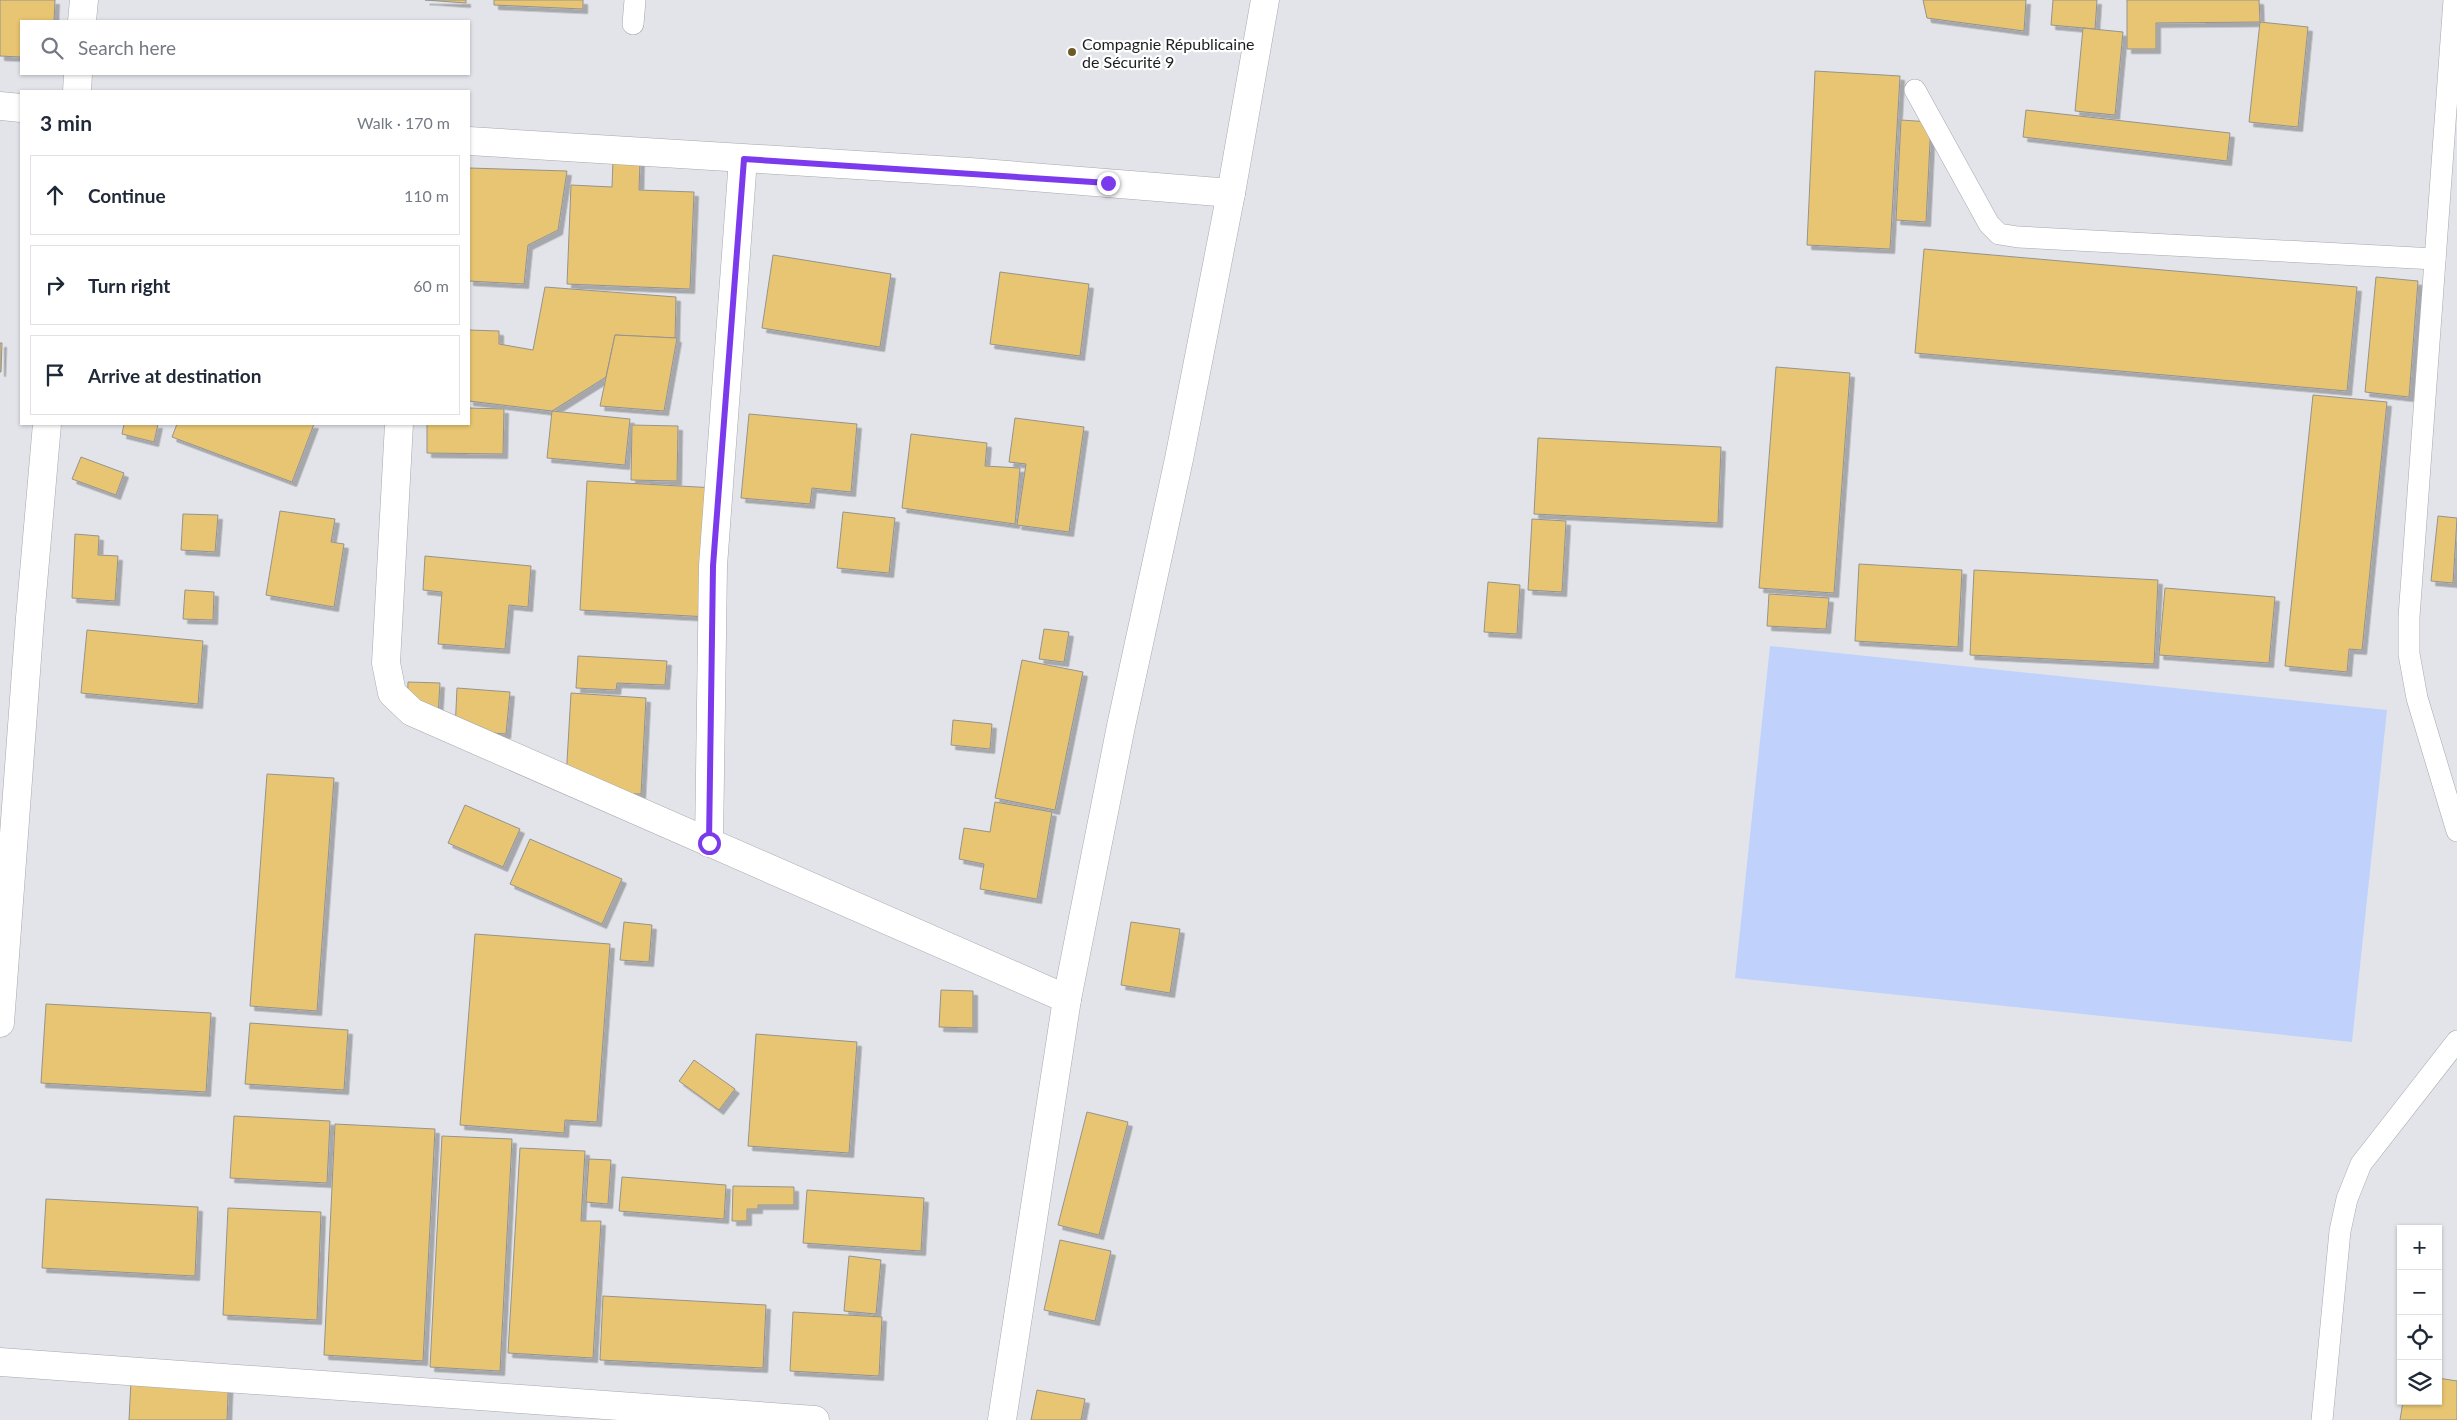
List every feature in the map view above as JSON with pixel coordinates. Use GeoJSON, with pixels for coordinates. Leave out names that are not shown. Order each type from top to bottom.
{"type":"FeatureCollection","features":[{"type":"Feature","properties":{"kind":"street"},"geometry":{"type":"LineString","coordinates":[[82,20],[84,0]]}},
{"type":"Feature","properties":{"kind":"street"},"geometry":{"type":"LineString","coordinates":[[1002,1420],[1067,999],[1119,736],[1179,459],[1231,193],[1265,0]]}},
{"type":"Feature","properties":{"kind":"street"},"geometry":{"type":"LineString","coordinates":[[77,90],[78,75]]}},
{"type":"Feature","properties":{"kind":"street"},"geometry":{"type":"LineString","coordinates":[[0,106],[20,108]]}},
{"type":"Feature","properties":{"kind":"street"},"geometry":{"type":"LineString","coordinates":[[470,142],[970,172],[1231,193]]}},
{"type":"Feature","properties":{"kind":"street"},"geometry":{"type":"LineString","coordinates":[[709,843],[713,566],[744,159]]}},
{"type":"Feature","properties":{"kind":"street"},"geometry":{"type":"LineString","coordinates":[[0,1023],[30,618],[47,425]]}},
{"type":"Feature","properties":{"kind":"street"},"geometry":{"type":"LineString","coordinates":[[399,425],[386,664],[392,693],[412,712],[1067,999]]}},
{"type":"Feature","properties":{"kind":"street"},"geometry":{"type":"LineString","coordinates":[[0,1362],[815,1420]]}},
{"type":"Feature","properties":{"kind":"lane"},"geometry":{"type":"LineString","coordinates":[[633,24],[635,0]]}},
{"type":"Feature","properties":{"kind":"lane"},"geometry":{"type":"LineString","coordinates":[[2454,0],[2408,617],[2409,654],[2417,698],[2457,831]]}},
{"type":"Feature","properties":{"kind":"lane"},"geometry":{"type":"LineString","coordinates":[[1915,90],[1989,224],[1999,234],[2435,259]]}},
{"type":"Feature","properties":{"kind":"lane"},"geometry":{"type":"LineString","coordinates":[[2322,1420],[2340,1231],[2347,1200],[2361,1164],[2457,1041]]}},
{"type":"Feature","properties":{"kind":"shaded area"},"geometry":{"type":"Polygon","coordinates":[[[1770,646],[2387,710],[2352,1042],[1735,978],[1770,646]]]}},
{"type":"Feature","properties":{"kind":"building"},"geometry":{"type":"Polygon","coordinates":[[[0,0],[55,0],[54,20],[20,20],[20,57],[0,56],[0,0]]]}},
{"type":"Feature","properties":{"kind":"building"},"geometry":{"type":"Polygon","coordinates":[[[425,0],[466,0],[466,3],[425,0]]]}},
{"type":"Feature","properties":{"kind":"building"},"geometry":{"type":"Polygon","coordinates":[[[494,0],[583,0],[583,9],[494,5],[494,0]]]}},
{"type":"Feature","properties":{"kind":"building"},"geometry":{"type":"Polygon","coordinates":[[[1923,0],[2026,0],[2024,31],[1927,18],[1923,0]]]}},
{"type":"Feature","properties":{"kind":"building"},"geometry":{"type":"Polygon","coordinates":[[[2053,0],[2097,0],[2095,29],[2051,25],[2053,0]]]}},
{"type":"Feature","properties":{"kind":"building"},"geometry":{"type":"Polygon","coordinates":[[[2127,0],[2259,0],[2260,22],[2156,23],[2156,49],[2127,49],[2127,0]]]}},
{"type":"Feature","properties":{"kind":"building"},"geometry":{"type":"Polygon","coordinates":[[[2260,22],[2308,27],[2298,127],[2249,122],[2260,22]]]}},
{"type":"Feature","properties":{"kind":"building"},"geometry":{"type":"Polygon","coordinates":[[[2083,28],[2123,32],[2115,115],[2075,111],[2083,28]]]}},
{"type":"Feature","properties":{"kind":"building"},"geometry":{"type":"Polygon","coordinates":[[[1815,71],[1900,76],[1890,249],[1807,245],[1815,71]]]}},
{"type":"Feature","properties":{"kind":"building"},"geometry":{"type":"Polygon","coordinates":[[[2026,110],[2230,133],[2227,161],[2023,137],[2026,110]]]}},
{"type":"Feature","properties":{"kind":"building"},"geometry":{"type":"Polygon","coordinates":[[[1901,120],[1931,122],[1926,222],[1896,220],[1901,120]]]}},
{"type":"Feature","properties":{"kind":"building"},"geometry":{"type":"Polygon","coordinates":[[[613,159],[640,160],[639,190],[694,192],[690,289],[567,284],[571,185],[612,187],[613,159]]]}},
{"type":"Feature","properties":{"kind":"building"},"geometry":{"type":"Polygon","coordinates":[[[470,168],[567,171],[558,230],[528,245],[524,284],[470,281],[470,168]]]}},
{"type":"Feature","properties":{"kind":"building"},"geometry":{"type":"Polygon","coordinates":[[[1924,249],[2357,287],[2347,391],[1915,353],[1924,249]]]}},
{"type":"Feature","properties":{"kind":"building"},"geometry":{"type":"Polygon","coordinates":[[[773,255],[891,274],[880,347],[762,328],[773,255]]]}},
{"type":"Feature","properties":{"kind":"building"},"geometry":{"type":"Polygon","coordinates":[[[1000,272],[1089,284],[1080,356],[990,344],[1000,272]]]}},
{"type":"Feature","properties":{"kind":"building"},"geometry":{"type":"Polygon","coordinates":[[[2376,277],[2418,281],[2409,397],[2365,392],[2376,277]]]}},
{"type":"Feature","properties":{"kind":"building"},"geometry":{"type":"Polygon","coordinates":[[[545,287],[676,297],[675,338],[615,335],[606,377],[552,411],[470,401],[470,330],[499,331],[499,344],[533,350],[545,287]]]}},
{"type":"Feature","properties":{"kind":"building"},"geometry":{"type":"Polygon","coordinates":[[[615,335],[677,338],[664,411],[600,406],[615,335]]]}},
{"type":"Feature","properties":{"kind":"building"},"geometry":{"type":"Polygon","coordinates":[[[0,343],[2,343],[1,372],[0,372],[0,343]]]}},
{"type":"Feature","properties":{"kind":"building"},"geometry":{"type":"Polygon","coordinates":[[[1776,367],[1850,373],[1834,593],[1759,588],[1776,367]]]}},
{"type":"Feature","properties":{"kind":"building"},"geometry":{"type":"Polygon","coordinates":[[[2313,395],[2387,402],[2362,650],[2349,649],[2347,672],[2285,666],[2313,395]]]}},
{"type":"Feature","properties":{"kind":"building"},"geometry":{"type":"Polygon","coordinates":[[[470,408],[504,409],[503,454],[427,453],[427,425],[470,425],[470,408]]]}},
{"type":"Feature","properties":{"kind":"building"},"geometry":{"type":"Polygon","coordinates":[[[552,411],[630,419],[625,465],[547,458],[552,411]]]}},
{"type":"Feature","properties":{"kind":"building"},"geometry":{"type":"Polygon","coordinates":[[[749,414],[857,424],[851,492],[812,488],[810,504],[741,498],[749,414]]]}},
{"type":"Feature","properties":{"kind":"building"},"geometry":{"type":"Polygon","coordinates":[[[1015,418],[1084,427],[1069,532],[1017,525],[1026,464],[1009,462],[1015,418]]]}},
{"type":"Feature","properties":{"kind":"building"},"geometry":{"type":"Polygon","coordinates":[[[124,425],[158,425],[154,442],[122,434],[124,425]]]}},
{"type":"Feature","properties":{"kind":"building"},"geometry":{"type":"Polygon","coordinates":[[[177,425],[314,425],[292,482],[172,437],[177,425]]]}},
{"type":"Feature","properties":{"kind":"building"},"geometry":{"type":"Polygon","coordinates":[[[632,425],[678,426],[677,481],[631,480],[632,425]]]}},
{"type":"Feature","properties":{"kind":"building"},"geometry":{"type":"Polygon","coordinates":[[[911,434],[987,443],[985,466],[1020,468],[1015,524],[902,508],[911,434]]]}},
{"type":"Feature","properties":{"kind":"building"},"geometry":{"type":"Polygon","coordinates":[[[1538,438],[1721,447],[1718,523],[1534,514],[1538,438]]]}},
{"type":"Feature","properties":{"kind":"building"},"geometry":{"type":"Polygon","coordinates":[[[81,457],[124,473],[116,495],[72,479],[81,457]]]}},
{"type":"Feature","properties":{"kind":"building"},"geometry":{"type":"Polygon","coordinates":[[[587,481],[716,488],[709,617],[580,610],[587,481]]]}},
{"type":"Feature","properties":{"kind":"building"},"geometry":{"type":"Polygon","coordinates":[[[280,511],[335,519],[331,542],[344,544],[334,607],[266,595],[280,511]]]}},
{"type":"Feature","properties":{"kind":"building"},"geometry":{"type":"Polygon","coordinates":[[[843,512],[895,518],[889,573],[837,568],[843,512]]]}},
{"type":"Feature","properties":{"kind":"building"},"geometry":{"type":"Polygon","coordinates":[[[183,514],[218,515],[215,552],[181,550],[183,514]]]}},
{"type":"Feature","properties":{"kind":"building"},"geometry":{"type":"Polygon","coordinates":[[[2438,516],[2457,518],[2453,583],[2431,581],[2438,516]]]}},
{"type":"Feature","properties":{"kind":"building"},"geometry":{"type":"Polygon","coordinates":[[[1532,519],[1566,521],[1562,592],[1528,590],[1532,519]]]}},
{"type":"Feature","properties":{"kind":"building"},"geometry":{"type":"Polygon","coordinates":[[[75,534],[99,536],[98,555],[118,556],[115,601],[72,598],[75,534]]]}},
{"type":"Feature","properties":{"kind":"building"},"geometry":{"type":"Polygon","coordinates":[[[425,556],[531,566],[528,607],[509,605],[505,649],[438,644],[442,592],[423,590],[425,556]]]}},
{"type":"Feature","properties":{"kind":"building"},"geometry":{"type":"Polygon","coordinates":[[[1859,564],[1962,570],[1958,647],[1855,641],[1859,564]]]}},
{"type":"Feature","properties":{"kind":"building"},"geometry":{"type":"Polygon","coordinates":[[[1974,570],[2158,580],[2154,664],[1970,655],[1974,570]]]}},
{"type":"Feature","properties":{"kind":"building"},"geometry":{"type":"Polygon","coordinates":[[[1488,582],[1520,585],[1517,634],[1484,632],[1488,582]]]}},
{"type":"Feature","properties":{"kind":"building"},"geometry":{"type":"Polygon","coordinates":[[[2165,588],[2275,597],[2269,663],[2159,655],[2165,588]]]}},
{"type":"Feature","properties":{"kind":"building"},"geometry":{"type":"Polygon","coordinates":[[[185,590],[214,592],[213,620],[183,619],[185,590]]]}},
{"type":"Feature","properties":{"kind":"building"},"geometry":{"type":"Polygon","coordinates":[[[1769,594],[1829,598],[1826,629],[1767,626],[1769,594]]]}},
{"type":"Feature","properties":{"kind":"building"},"geometry":{"type":"Polygon","coordinates":[[[1044,629],[1069,632],[1064,662],[1039,659],[1044,629]]]}},
{"type":"Feature","properties":{"kind":"building"},"geometry":{"type":"Polygon","coordinates":[[[87,630],[203,641],[198,704],[81,693],[87,630]]]}},
{"type":"Feature","properties":{"kind":"building"},"geometry":{"type":"Polygon","coordinates":[[[578,656],[667,661],[665,685],[617,683],[616,690],[576,688],[578,656]]]}},
{"type":"Feature","properties":{"kind":"building"},"geometry":{"type":"Polygon","coordinates":[[[1022,660],[1083,672],[1055,810],[995,798],[1022,660]]]}},
{"type":"Feature","properties":{"kind":"building"},"geometry":{"type":"Polygon","coordinates":[[[408,682],[440,683],[438,715],[407,713],[408,682]]]}},
{"type":"Feature","properties":{"kind":"building"},"geometry":{"type":"Polygon","coordinates":[[[457,688],[510,692],[506,734],[455,730],[457,688]]]}},
{"type":"Feature","properties":{"kind":"building"},"geometry":{"type":"Polygon","coordinates":[[[571,693],[646,698],[641,794],[599,793],[566,779],[571,693]]]}},
{"type":"Feature","properties":{"kind":"building"},"geometry":{"type":"Polygon","coordinates":[[[953,720],[992,724],[990,749],[951,745],[953,720]]]}},
{"type":"Feature","properties":{"kind":"building"},"geometry":{"type":"Polygon","coordinates":[[[267,774],[334,778],[317,1011],[250,1006],[267,774]]]}},
{"type":"Feature","properties":{"kind":"building"},"geometry":{"type":"Polygon","coordinates":[[[995,802],[1052,812],[1037,899],[980,889],[984,864],[959,859],[964,828],[990,832],[995,802]]]}},
{"type":"Feature","properties":{"kind":"building"},"geometry":{"type":"Polygon","coordinates":[[[465,805],[520,829],[503,867],[448,843],[465,805]]]}},
{"type":"Feature","properties":{"kind":"building"},"geometry":{"type":"Polygon","coordinates":[[[530,839],[622,879],[602,924],[510,884],[530,839]]]}},
{"type":"Feature","properties":{"kind":"building"},"geometry":{"type":"Polygon","coordinates":[[[624,922],[652,925],[649,962],[620,960],[624,922]]]}},
{"type":"Feature","properties":{"kind":"building"},"geometry":{"type":"Polygon","coordinates":[[[1131,922],[1180,929],[1170,993],[1121,985],[1131,922]]]}},
{"type":"Feature","properties":{"kind":"building"},"geometry":{"type":"Polygon","coordinates":[[[475,934],[610,944],[597,1122],[565,1120],[564,1133],[460,1125],[475,934]]]}},
{"type":"Feature","properties":{"kind":"building"},"geometry":{"type":"Polygon","coordinates":[[[941,990],[973,991],[973,1028],[939,1027],[941,990]]]}},
{"type":"Feature","properties":{"kind":"building"},"geometry":{"type":"Polygon","coordinates":[[[46,1004],[211,1013],[206,1092],[41,1083],[46,1004]]]}},
{"type":"Feature","properties":{"kind":"building"},"geometry":{"type":"Polygon","coordinates":[[[250,1023],[348,1030],[344,1090],[245,1084],[250,1023]]]}},
{"type":"Feature","properties":{"kind":"building"},"geometry":{"type":"Polygon","coordinates":[[[756,1034],[857,1042],[849,1153],[748,1146],[756,1034]]]}},
{"type":"Feature","properties":{"kind":"building"},"geometry":{"type":"Polygon","coordinates":[[[694,1060],[735,1089],[719,1110],[679,1081],[694,1060]]]}},
{"type":"Feature","properties":{"kind":"building"},"geometry":{"type":"Polygon","coordinates":[[[1087,1112],[1128,1122],[1099,1235],[1058,1225],[1087,1112]]]}},
{"type":"Feature","properties":{"kind":"building"},"geometry":{"type":"Polygon","coordinates":[[[234,1116],[330,1121],[327,1183],[230,1178],[234,1116]]]}},
{"type":"Feature","properties":{"kind":"building"},"geometry":{"type":"Polygon","coordinates":[[[335,1124],[435,1129],[423,1361],[324,1355],[335,1124]]]}},
{"type":"Feature","properties":{"kind":"building"},"geometry":{"type":"Polygon","coordinates":[[[442,1136],[512,1139],[500,1371],[430,1367],[442,1136]]]}},
{"type":"Feature","properties":{"kind":"building"},"geometry":{"type":"Polygon","coordinates":[[[520,1148],[585,1151],[581,1221],[601,1221],[593,1358],[508,1353],[520,1148]]]}},
{"type":"Feature","properties":{"kind":"building"},"geometry":{"type":"Polygon","coordinates":[[[589,1159],[611,1160],[608,1204],[586,1202],[589,1159]]]}},
{"type":"Feature","properties":{"kind":"building"},"geometry":{"type":"Polygon","coordinates":[[[622,1177],[726,1185],[724,1219],[619,1211],[622,1177]]]}},
{"type":"Feature","properties":{"kind":"building"},"geometry":{"type":"Polygon","coordinates":[[[733,1186],[794,1187],[794,1205],[758,1205],[758,1209],[747,1209],[747,1221],[732,1221],[733,1186]]]}},
{"type":"Feature","properties":{"kind":"building"},"geometry":{"type":"Polygon","coordinates":[[[807,1190],[924,1198],[921,1251],[803,1243],[807,1190]]]}},
{"type":"Feature","properties":{"kind":"building"},"geometry":{"type":"Polygon","coordinates":[[[46,1199],[198,1207],[195,1276],[42,1268],[46,1199]]]}},
{"type":"Feature","properties":{"kind":"building"},"geometry":{"type":"Polygon","coordinates":[[[228,1208],[321,1212],[317,1320],[223,1315],[228,1208]]]}},
{"type":"Feature","properties":{"kind":"building"},"geometry":{"type":"Polygon","coordinates":[[[1060,1240],[1111,1251],[1095,1321],[1044,1310],[1060,1240]]]}},
{"type":"Feature","properties":{"kind":"building"},"geometry":{"type":"Polygon","coordinates":[[[849,1256],[881,1260],[876,1314],[844,1311],[849,1256]]]}},
{"type":"Feature","properties":{"kind":"building"},"geometry":{"type":"Polygon","coordinates":[[[603,1296],[766,1305],[763,1368],[600,1360],[603,1296]]]}},
{"type":"Feature","properties":{"kind":"building"},"geometry":{"type":"Polygon","coordinates":[[[793,1312],[882,1317],[879,1376],[790,1371],[793,1312]]]}},
{"type":"Feature","properties":{"kind":"building"},"geometry":{"type":"Polygon","coordinates":[[[229,1371],[227,1420],[129,1420],[131,1381],[229,1371]]]}},
{"type":"Feature","properties":{"kind":"building"},"geometry":{"type":"Polygon","coordinates":[[[2442,1379],[2457,1381],[2457,1420],[2400,1420],[2402,1405],[2442,1405],[2442,1379]]]}},
{"type":"Feature","properties":{"kind":"building"},"geometry":{"type":"Polygon","coordinates":[[[1037,1390],[1085,1399],[1081,1420],[1031,1420],[1037,1390]]]}},
{"type":"Feature","properties":{"kind":"place","name":"Compagnie Républicaine de Sécurité 9"},"geometry":{"type":"Point","coordinates":[1072,52]}},
{"type":"Feature","properties":{"kind":"route"},"geometry":{"type":"LineString","coordinates":[[709,843],[713,566],[744,159],[970,172],[1108,183]]}}]}
